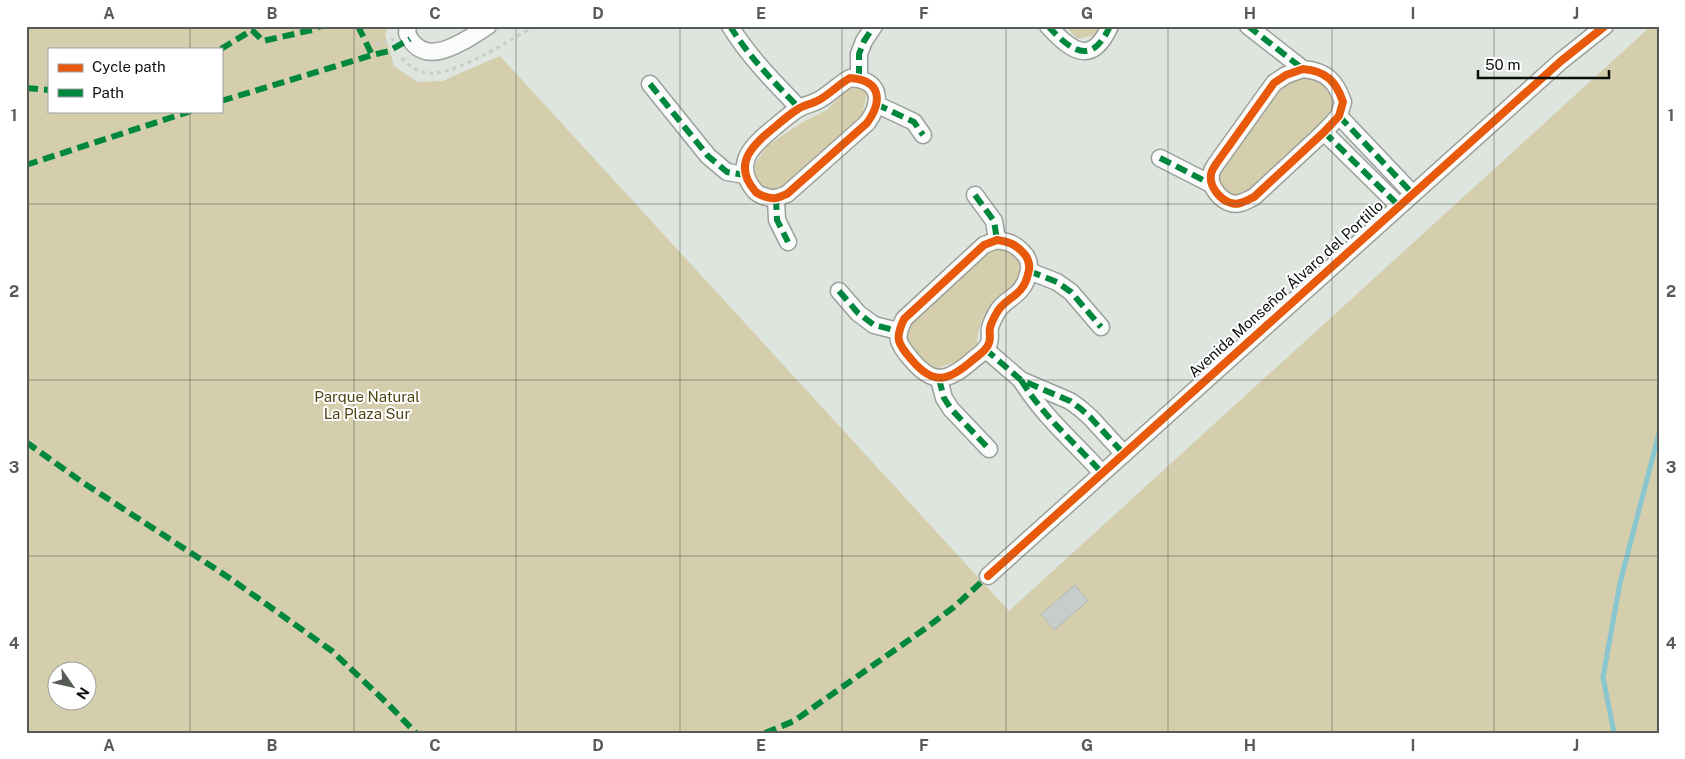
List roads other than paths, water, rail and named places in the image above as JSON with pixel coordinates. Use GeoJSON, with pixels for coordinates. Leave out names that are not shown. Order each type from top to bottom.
{"type":"FeatureCollection","features":[{"type":"Feature","properties":{"kind":"street"},"geometry":{"type":"LineString","coordinates":[[408,26],[407,33],[414,44],[424,50],[435,52],[448,49],[483,27]]}},
{"type":"Feature","properties":{"kind":"street"},"geometry":{"type":"LineString","coordinates":[[730,26],[740,43],[759,66],[799,108]]}},
{"type":"Feature","properties":{"kind":"street"},"geometry":{"type":"LineString","coordinates":[[859,78],[859,54],[864,41],[874,26]]}},
{"type":"Feature","properties":{"kind":"street"},"geometry":{"type":"LineString","coordinates":[[1048,26],[1070,46],[1088,52],[1096,48],[1104,40],[1110,26]]}},
{"type":"Feature","properties":{"kind":"street"},"geometry":{"type":"LineString","coordinates":[[1248,26],[1303,69]]}},
{"type":"Feature","properties":{"kind":"street","name":"Avenida Monseñor Álvaro del Portillo"},"geometry":{"type":"LineString","coordinates":[[988,576],[1561,61],[1605,26]]}},
{"type":"Feature","properties":{"kind":"street"},"geometry":{"type":"LineString","coordinates":[[1160,158],[1211,184],[1218,194],[1232,204],[1244,202],[1264,189],[1339,116],[1343,102],[1340,91],[1334,81],[1315,70],[1303,69],[1286,74],[1274,83],[1216,164],[1211,174],[1211,184]]}},
{"type":"Feature","properties":{"kind":"street"},"geometry":{"type":"LineString","coordinates":[[850,78],[859,78],[871,84],[877,92],[873,114],[787,194],[776,198],[757,194],[748,184],[744,163],[749,152],[763,136],[799,108],[815,103],[824,97],[841,82],[850,78]]}},
{"type":"Feature","properties":{"kind":"street"},"geometry":{"type":"LineString","coordinates":[[650,84],[708,156],[728,172],[745,175]]}},
{"type":"Feature","properties":{"kind":"street"},"geometry":{"type":"LineString","coordinates":[[876,104],[914,122],[923,135]]}},
{"type":"Feature","properties":{"kind":"street"},"geometry":{"type":"LineString","coordinates":[[1339,116],[1413,194]]}},
{"type":"Feature","properties":{"kind":"street"},"geometry":{"type":"LineString","coordinates":[[1324,132],[1399,206]]}},
{"type":"Feature","properties":{"kind":"street"},"geometry":{"type":"LineString","coordinates":[[975,195],[994,220],[997,240]]}},
{"type":"Feature","properties":{"kind":"street"},"geometry":{"type":"LineString","coordinates":[[776,198],[777,220],[788,242]]}},
{"type":"Feature","properties":{"kind":"street"},"geometry":{"type":"LineString","coordinates":[[997,240],[1008,241],[1018,246],[1028,260],[1029,271],[1025,286],[997,311],[990,328],[990,342],[960,372],[939,379],[929,375],[920,370],[900,347],[898,332],[904,319],[984,245],[997,240]]}},
{"type":"Feature","properties":{"kind":"street"},"geometry":{"type":"LineString","coordinates":[[1029,271],[1057,282],[1071,292],[1101,327]]}},
{"type":"Feature","properties":{"kind":"street"},"geometry":{"type":"LineString","coordinates":[[838,291],[858,313],[874,325],[898,332]]}},
{"type":"Feature","properties":{"kind":"street"},"geometry":{"type":"LineString","coordinates":[[985,349],[1022,380],[1070,401],[1091,418],[1124,454]]}},
{"type":"Feature","properties":{"kind":"street"},"geometry":{"type":"LineString","coordinates":[[939,379],[944,398],[950,409],[989,449]]}},
{"type":"Feature","properties":{"kind":"street"},"geometry":{"type":"LineString","coordinates":[[1022,380],[1032,398],[1053,424],[1102,473]]}},
{"type":"Feature","properties":{"kind":"waterway"},"geometry":{"type":"LineString","coordinates":[[1614,733],[1603,677],[1620,583],[1659,433]]}},
{"type":"Feature","properties":{"kind":"park label","name":"Parque Natural La Plaza Sur"},"geometry":{"type":"Point","coordinates":[367,406]}}]}
